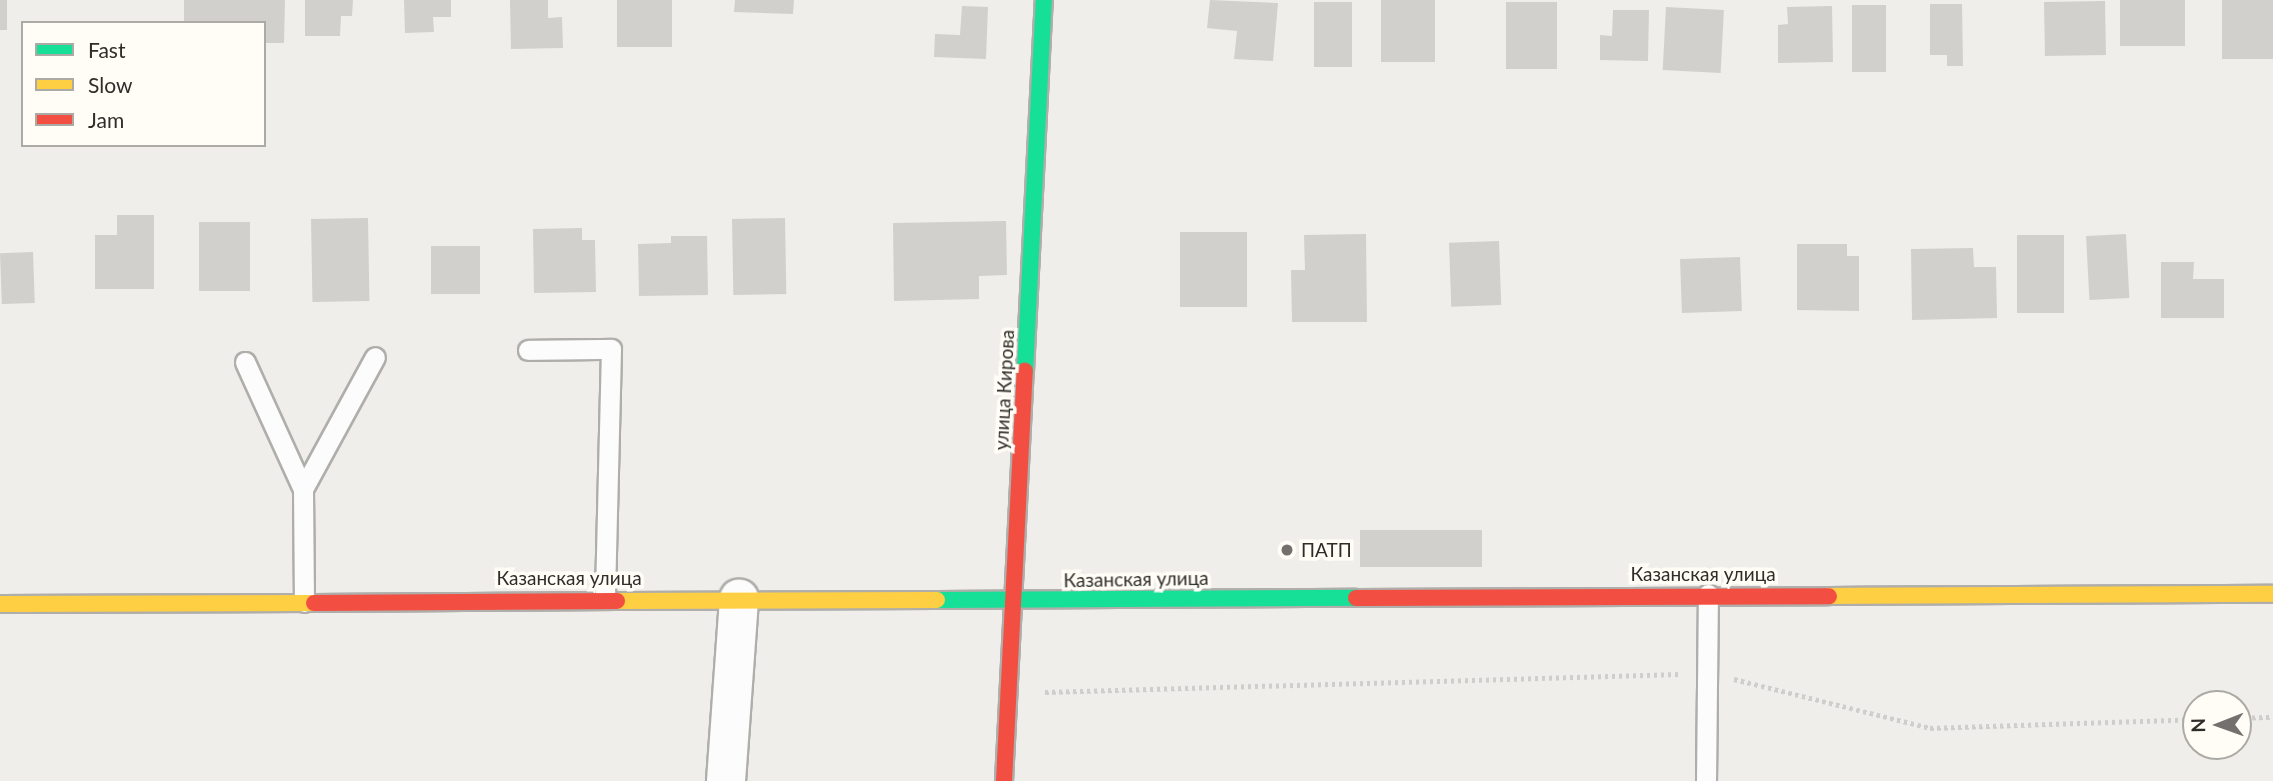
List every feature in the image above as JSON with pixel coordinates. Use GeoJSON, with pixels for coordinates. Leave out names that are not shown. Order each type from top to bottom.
{"type":"FeatureCollection","features":[{"type":"Feature","properties":{"kind":"street","name":"улица Кирова"},"geometry":{"type":"LineString","coordinates":[[1003,781],[1015,602],[1044,0]]}},
{"type":"Feature","properties":{"kind":"street","name":"Казанская улица"},"geometry":{"type":"LineString","coordinates":[[0,604],[738,598],[1015,602],[1708,594],[2273,594]]}},
{"type":"Feature","properties":{"kind":"street"},"geometry":{"type":"LineString","coordinates":[[726,781],[738,598]]}},
{"type":"Feature","properties":{"kind":"lane"},"geometry":{"type":"LineString","coordinates":[[528,350],[611,349],[606,599]]}},
{"type":"Feature","properties":{"kind":"lane"},"geometry":{"type":"LineString","coordinates":[[303,489],[375,358]]}},
{"type":"Feature","properties":{"kind":"lane"},"geometry":{"type":"LineString","coordinates":[[245,362],[303,489],[304,601]]}},
{"type":"Feature","properties":{"kind":"lane"},"geometry":{"type":"LineString","coordinates":[[1706,781],[1708,594]]}},
{"type":"Feature","properties":{"kind":"path"},"geometry":{"type":"LineString","coordinates":[[1009,693],[1709,673],[1930,728],[2182,719]]}},
{"type":"Feature","properties":{"kind":"path"},"geometry":{"type":"LineString","coordinates":[[2252,718],[2273,717]]}},
{"type":"Feature","properties":{"kind":"building"},"geometry":{"type":"Polygon","coordinates":[[[0,0],[7,0],[7,30],[0,30],[0,0]]]}},
{"type":"Feature","properties":{"kind":"building"},"geometry":{"type":"Polygon","coordinates":[[[184,0],[285,0],[284,43],[266,43],[266,21],[184,21],[184,0]]]}},
{"type":"Feature","properties":{"kind":"building"},"geometry":{"type":"Polygon","coordinates":[[[305,0],[353,0],[352,16],[341,16],[340,36],[305,36],[305,0]]]}},
{"type":"Feature","properties":{"kind":"building"},"geometry":{"type":"Polygon","coordinates":[[[404,0],[451,0],[451,17],[433,17],[434,32],[405,33],[404,0]]]}},
{"type":"Feature","properties":{"kind":"building"},"geometry":{"type":"Polygon","coordinates":[[[510,0],[548,0],[548,18],[562,17],[563,48],[511,49],[510,0]]]}},
{"type":"Feature","properties":{"kind":"building"},"geometry":{"type":"Polygon","coordinates":[[[617,0],[672,0],[672,47],[617,47],[617,0]]]}},
{"type":"Feature","properties":{"kind":"building"},"geometry":{"type":"Polygon","coordinates":[[[735,0],[794,0],[793,14],[734,12],[735,0]]]}},
{"type":"Feature","properties":{"kind":"building"},"geometry":{"type":"Polygon","coordinates":[[[1210,0],[1278,3],[1273,61],[1234,59],[1237,31],[1207,28],[1210,0]]]}},
{"type":"Feature","properties":{"kind":"building"},"geometry":{"type":"Polygon","coordinates":[[[1381,0],[1435,0],[1435,62],[1381,62],[1381,0]]]}},
{"type":"Feature","properties":{"kind":"building"},"geometry":{"type":"Polygon","coordinates":[[[2120,0],[2185,0],[2185,46],[2120,46],[2120,0]]]}},
{"type":"Feature","properties":{"kind":"building"},"geometry":{"type":"Polygon","coordinates":[[[2222,0],[2273,0],[2273,59],[2222,59],[2222,0]]]}},
{"type":"Feature","properties":{"kind":"building"},"geometry":{"type":"Polygon","coordinates":[[[2105,1],[2106,55],[2045,56],[2044,2],[2105,1]]]}},
{"type":"Feature","properties":{"kind":"building"},"geometry":{"type":"Polygon","coordinates":[[[1314,2],[1352,2],[1352,67],[1314,67],[1314,2]]]}},
{"type":"Feature","properties":{"kind":"building"},"geometry":{"type":"Polygon","coordinates":[[[1506,2],[1557,2],[1557,69],[1506,69],[1506,2]]]}},
{"type":"Feature","properties":{"kind":"building"},"geometry":{"type":"Polygon","coordinates":[[[1930,4],[1962,4],[1963,66],[1947,66],[1947,55],[1930,55],[1930,4]]]}},
{"type":"Feature","properties":{"kind":"building"},"geometry":{"type":"Polygon","coordinates":[[[1852,5],[1886,5],[1886,72],[1852,72],[1852,5]]]}},
{"type":"Feature","properties":{"kind":"building"},"geometry":{"type":"Polygon","coordinates":[[[962,6],[988,7],[986,59],[934,57],[935,34],[960,35],[962,6]]]}},
{"type":"Feature","properties":{"kind":"building"},"geometry":{"type":"Polygon","coordinates":[[[1832,6],[1833,62],[1778,63],[1778,25],[1788,24],[1787,7],[1832,6]]]}},
{"type":"Feature","properties":{"kind":"building"},"geometry":{"type":"Polygon","coordinates":[[[1666,7],[1724,10],[1721,73],[1663,70],[1666,7]]]}},
{"type":"Feature","properties":{"kind":"building"},"geometry":{"type":"Polygon","coordinates":[[[1613,10],[1649,10],[1648,61],[1600,60],[1600,35],[1612,36],[1613,10]]]}},
{"type":"Feature","properties":{"kind":"building"},"geometry":{"type":"Polygon","coordinates":[[[117,215],[154,215],[154,289],[95,289],[95,235],[117,235],[117,215]]]}},
{"type":"Feature","properties":{"kind":"building"},"geometry":{"type":"Polygon","coordinates":[[[368,218],[369,301],[312,302],[311,219],[368,218]]]}},
{"type":"Feature","properties":{"kind":"building"},"geometry":{"type":"Polygon","coordinates":[[[785,218],[786,294],[733,295],[732,219],[785,218]]]}},
{"type":"Feature","properties":{"kind":"building"},"geometry":{"type":"Polygon","coordinates":[[[1006,221],[1007,275],[979,276],[979,299],[894,301],[893,223],[1006,221]]]}},
{"type":"Feature","properties":{"kind":"building"},"geometry":{"type":"Polygon","coordinates":[[[199,222],[250,222],[250,291],[199,291],[199,222]]]}},
{"type":"Feature","properties":{"kind":"building"},"geometry":{"type":"Polygon","coordinates":[[[582,228],[582,240],[595,240],[596,292],[534,293],[533,229],[582,228]]]}},
{"type":"Feature","properties":{"kind":"building"},"geometry":{"type":"Polygon","coordinates":[[[1180,232],[1247,232],[1247,307],[1180,307],[1180,232]]]}},
{"type":"Feature","properties":{"kind":"building"},"geometry":{"type":"Polygon","coordinates":[[[1366,234],[1367,322],[1292,322],[1291,270],[1305,270],[1304,235],[1366,234]]]}},
{"type":"Feature","properties":{"kind":"building"},"geometry":{"type":"Polygon","coordinates":[[[2126,234],[2129,298],[2089,300],[2086,236],[2126,234]]]}},
{"type":"Feature","properties":{"kind":"building"},"geometry":{"type":"Polygon","coordinates":[[[2017,235],[2064,235],[2064,313],[2017,313],[2017,235]]]}},
{"type":"Feature","properties":{"kind":"building"},"geometry":{"type":"Polygon","coordinates":[[[671,236],[707,236],[708,295],[639,296],[638,244],[671,243],[671,236]]]}},
{"type":"Feature","properties":{"kind":"building"},"geometry":{"type":"Polygon","coordinates":[[[1499,241],[1501,305],[1451,307],[1449,243],[1499,241]]]}},
{"type":"Feature","properties":{"kind":"building"},"geometry":{"type":"Polygon","coordinates":[[[1797,244],[1847,244],[1847,256],[1859,256],[1859,311],[1797,310],[1797,244]]]}},
{"type":"Feature","properties":{"kind":"building"},"geometry":{"type":"Polygon","coordinates":[[[431,246],[480,246],[480,294],[431,294],[431,246]]]}},
{"type":"Feature","properties":{"kind":"building"},"geometry":{"type":"Polygon","coordinates":[[[1973,248],[1974,267],[1996,267],[1997,318],[1912,320],[1911,249],[1973,248]]]}},
{"type":"Feature","properties":{"kind":"building"},"geometry":{"type":"Polygon","coordinates":[[[33,252],[35,303],[2,304],[0,253],[33,252]]]}},
{"type":"Feature","properties":{"kind":"building"},"geometry":{"type":"Polygon","coordinates":[[[1740,257],[1742,311],[1682,313],[1680,259],[1740,257]]]}},
{"type":"Feature","properties":{"kind":"building"},"geometry":{"type":"Polygon","coordinates":[[[2161,262],[2194,262],[2193,279],[2224,279],[2224,318],[2161,318],[2161,262]]]}},
{"type":"Feature","properties":{"kind":"building"},"geometry":{"type":"Polygon","coordinates":[[[1360,530],[1482,530],[1482,567],[1360,567],[1360,530]]]}},
{"type":"Feature","properties":{"kind":"traffic: fast"},"geometry":{"type":"LineString","coordinates":[[1025,371],[1044,0]]}},
{"type":"Feature","properties":{"kind":"traffic: fast"},"geometry":{"type":"LineString","coordinates":[[937,600],[1356,598]]}},
{"type":"Feature","properties":{"kind":"traffic: slow"},"geometry":{"type":"LineString","coordinates":[[1829,596],[2273,594]]}},
{"type":"Feature","properties":{"kind":"traffic: slow"},"geometry":{"type":"LineString","coordinates":[[617,601],[937,600]]}},
{"type":"Feature","properties":{"kind":"traffic: slow"},"geometry":{"type":"LineString","coordinates":[[0,604],[314,603]]}},
{"type":"Feature","properties":{"kind":"traffic: jam"},"geometry":{"type":"LineString","coordinates":[[1004,781],[1025,371]]}},
{"type":"Feature","properties":{"kind":"traffic: jam"},"geometry":{"type":"LineString","coordinates":[[1356,598],[1829,596]]}},
{"type":"Feature","properties":{"kind":"traffic: jam"},"geometry":{"type":"LineString","coordinates":[[314,603],[617,601]]}},
{"type":"Feature","properties":{"kind":"place","name":"ПАТП"},"geometry":{"type":"Point","coordinates":[1287,550]}}]}
